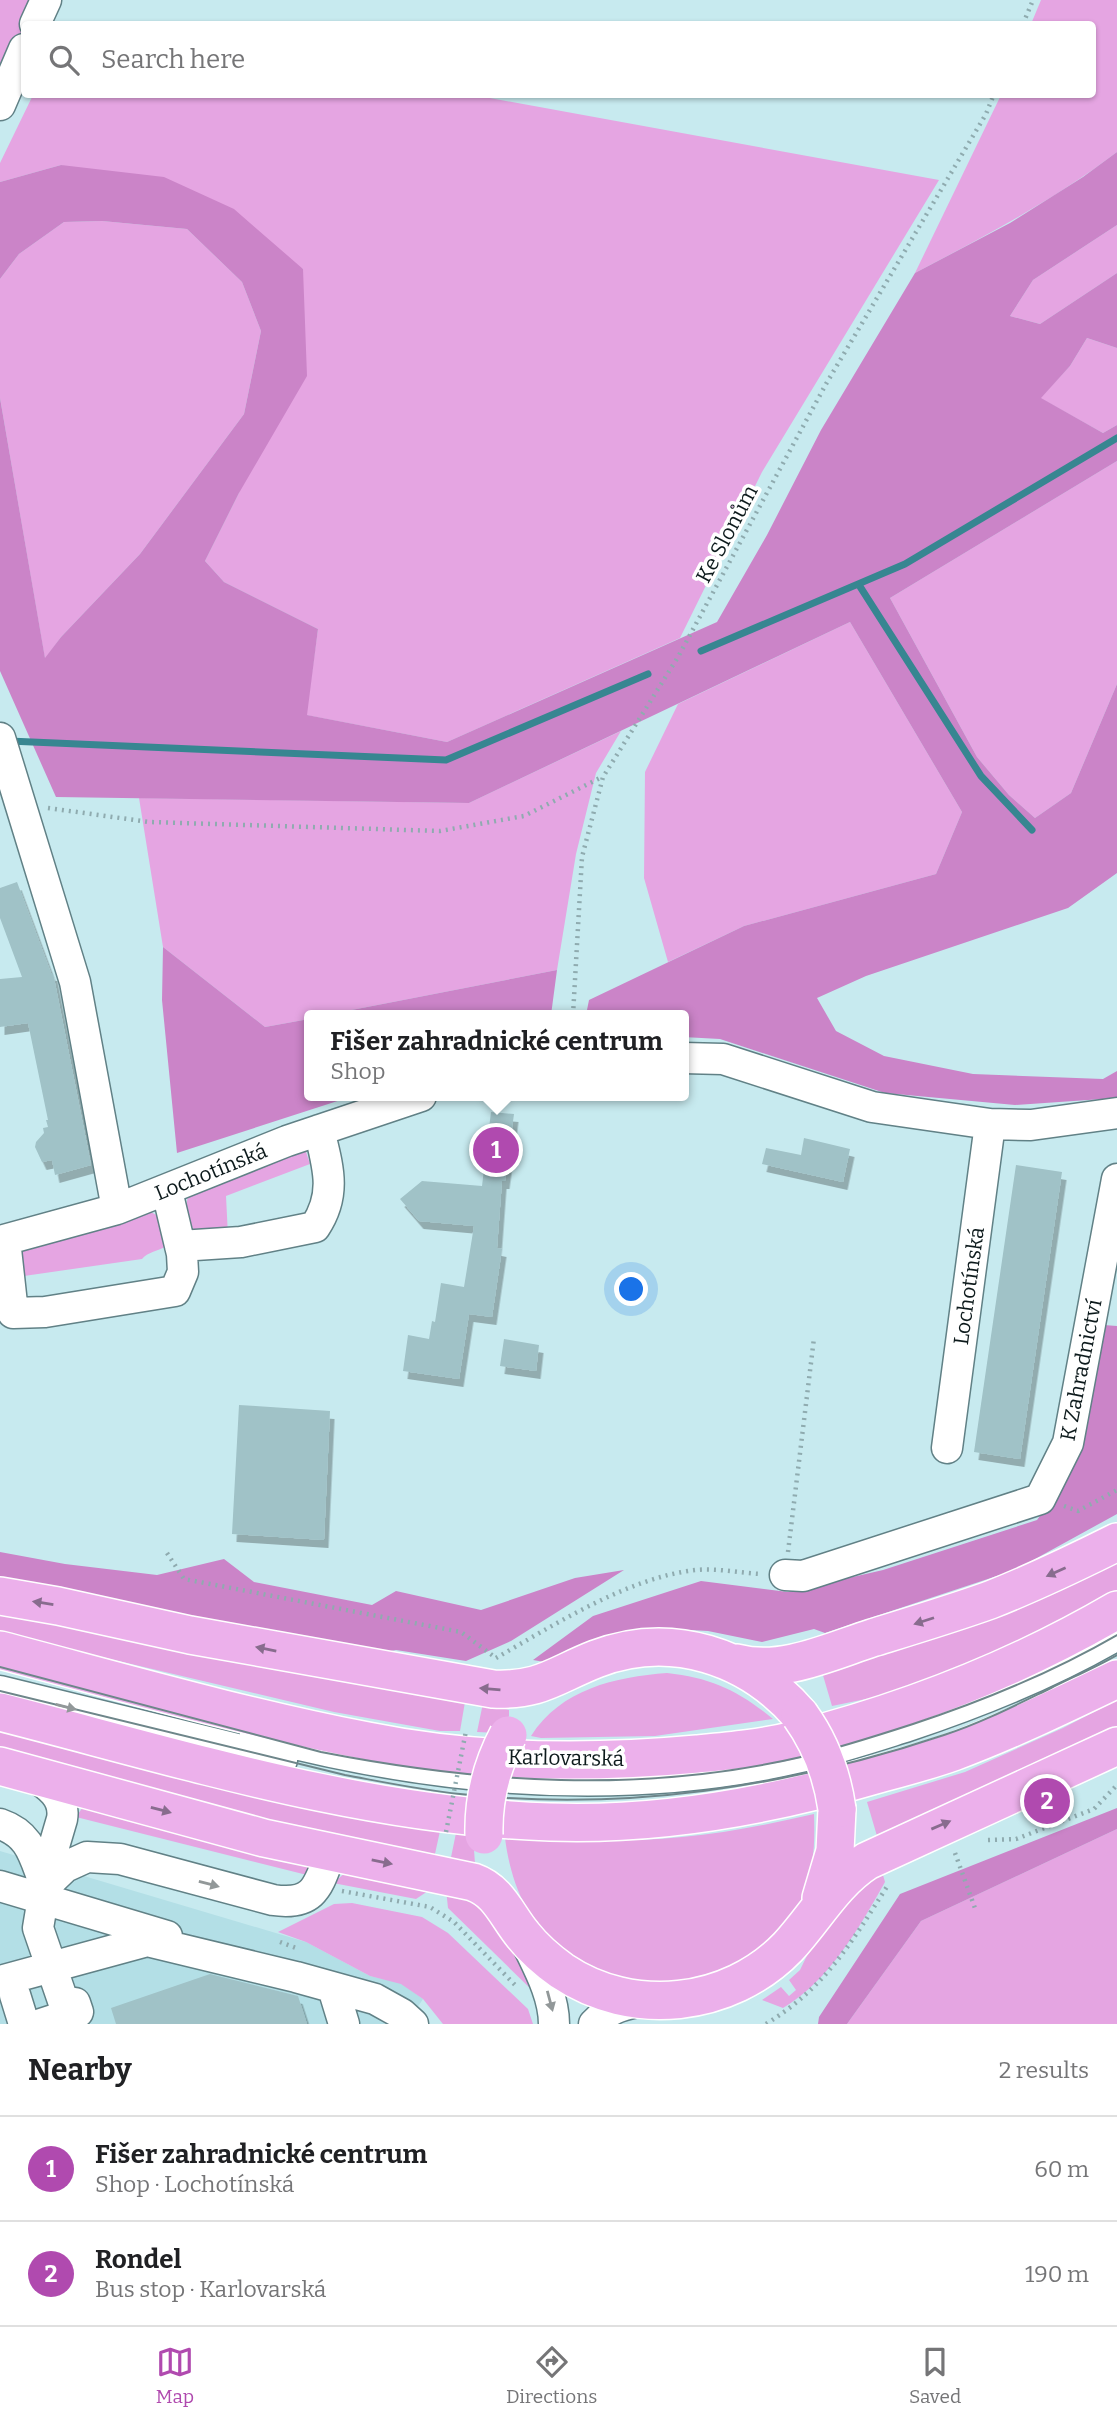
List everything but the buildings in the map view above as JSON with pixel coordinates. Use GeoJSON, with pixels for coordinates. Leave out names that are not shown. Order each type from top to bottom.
{"type":"FeatureCollection","features":[{"type":"Feature","properties":{"kind":"main road"},"geometry":{"type":"LineString","coordinates":[[0,1596],[190,1635],[487,1673],[508,1690],[530,1688],[625,1650],[659,1647],[695,1650],[757,1668],[815,1656],[989,1600],[1117,1542]]}},
{"type":"Feature","properties":{"kind":"main road","name":"Karlovarská"},"geometry":{"type":"LineString","coordinates":[[0,1650],[368,1742],[462,1755],[559,1761],[643,1759],[722,1752],[793,1741],[928,1700],[1010,1666],[1117,1610]]}},
{"type":"Feature","properties":{"kind":"main road"},"geometry":{"type":"LineString","coordinates":[[732,1662],[769,1684],[800,1715],[826,1762],[837,1809],[835,1851],[832,1869],[821,1899],[809,1921]]}},
{"type":"Feature","properties":{"kind":"main road"},"geometry":{"type":"LineString","coordinates":[[514,1922],[493,1880],[484,1835],[488,1783],[499,1751],[508,1735],[540,1695],[578,1667]]}},
{"type":"Feature","properties":{"kind":"main road"},"geometry":{"type":"LineString","coordinates":[[0,1712],[240,1773],[372,1802],[460,1815],[550,1822],[630,1821],[725,1811],[806,1795],[952,1753],[1033,1719],[1117,1679]]}},
{"type":"Feature","properties":{"kind":"main road"},"geometry":{"type":"LineString","coordinates":[[16,1771],[264,1838],[473,1881],[492,1892],[514,1922],[550,1962],[576,1980],[604,1992],[648,2001],[695,1998],[734,1985],[772,1962],[795,1939],[842,1879],[867,1861],[1117,1746]]}},
{"type":"Feature","properties":{"kind":"street"},"geometry":{"type":"LineString","coordinates":[[36,21],[46,0]]}},
{"type":"Feature","properties":{"kind":"street"},"geometry":{"type":"LineString","coordinates":[[0,105],[21,56]]}},
{"type":"Feature","properties":{"kind":"street"},"geometry":{"type":"LineString","coordinates":[[0,738],[75,982],[117,1209]]}},
{"type":"Feature","properties":{"kind":"street"},"geometry":{"type":"LineString","coordinates":[[689,1058],[723,1059],[873,1107],[990,1124],[1031,1125],[1117,1113]]}},
{"type":"Feature","properties":{"kind":"street","name":"Lochotínská"},"geometry":{"type":"LineString","coordinates":[[3,1240],[117,1209],[319,1130],[406,1101]]}},
{"type":"Feature","properties":{"kind":"street","name":"Lochotínská"},"geometry":{"type":"LineString","coordinates":[[947,1448],[990,1124]]}},
{"type":"Feature","properties":{"kind":"street"},"geometry":{"type":"LineString","coordinates":[[180,1246],[241,1242],[315,1227],[326,1210],[330,1173],[319,1130]]}},
{"type":"Feature","properties":{"kind":"street","name":"K Zahradnictví"},"geometry":{"type":"LineString","coordinates":[[1040,1499],[1068,1443],[1117,1179]]}},
{"type":"Feature","properties":{"kind":"street"},"geometry":{"type":"LineString","coordinates":[[3,1240],[6,1312],[45,1312],[174,1291],[183,1272],[167,1191]]}},
{"type":"Feature","properties":{"kind":"street"},"geometry":{"type":"LineString","coordinates":[[785,1575],[803,1576],[1040,1499]]}},
{"type":"Feature","properties":{"kind":"street","name":"Karlovarská"},"geometry":{"type":"LineString","coordinates":[[0,1667],[321,1752],[370,1761],[521,1780],[627,1781],[748,1768],[853,1744],[938,1716],[1019,1684],[1117,1635]]}},
{"type":"Feature","properties":{"kind":"street","name":"Karlovarská"},"geometry":{"type":"LineString","coordinates":[[0,1690],[331,1772],[387,1783],[497,1797],[618,1798],[677,1795],[743,1787],[836,1767],[946,1734],[1027,1699],[1117,1655]]}},
{"type":"Feature","properties":{"kind":"street"},"geometry":{"type":"LineString","coordinates":[[16,1771],[55,1793],[62,1808],[42,1892],[38,1928],[78,2012],[41,2024]]}},
{"type":"Feature","properties":{"kind":"street"},"geometry":{"type":"LineString","coordinates":[[61,1819],[85,1799],[106,1795]]}},
{"type":"Feature","properties":{"kind":"street"},"geometry":{"type":"LineString","coordinates":[[0,1824],[25,1838],[42,1892]]}},
{"type":"Feature","properties":{"kind":"street"},"geometry":{"type":"LineString","coordinates":[[42,1892],[55,1874],[75,1861],[100,1857],[120,1859],[273,1900],[294,1902],[305,1899],[318,1886],[331,1852]]}},
{"type":"Feature","properties":{"kind":"street"},"geometry":{"type":"LineString","coordinates":[[0,1886],[42,1892],[204,1947]]}},
{"type":"Feature","properties":{"kind":"street"},"geometry":{"type":"LineString","coordinates":[[514,1922],[547,1987],[554,2024]]}},
{"type":"Feature","properties":{"kind":"street"},"geometry":{"type":"LineString","coordinates":[[24,2024],[7,1988],[147,1941],[375,1999],[402,2014],[413,2024]]}},
{"type":"Feature","properties":{"kind":"street"},"geometry":{"type":"LineString","coordinates":[[58,1973],[71,2024]]}},
{"type":"Feature","properties":{"kind":"street"},"geometry":{"type":"LineString","coordinates":[[333,1988],[344,2024]]}},
{"type":"Feature","properties":{"kind":"street"},"geometry":{"type":"LineString","coordinates":[[594,2024],[617,2007],[648,2001]]}},
{"type":"Feature","properties":{"kind":"path"},"geometry":{"type":"LineString","coordinates":[[1024,21],[1032,0]]}},
{"type":"Feature","properties":{"kind":"path","name":"Ke Slonům"},"geometry":{"type":"LineString","coordinates":[[573,1010],[583,857],[603,777],[678,657],[826,384],[986,114],[992,98]]}},
{"type":"Feature","properties":{"kind":"path"},"geometry":{"type":"LineString","coordinates":[[18,798],[53,809],[149,822],[440,831],[524,816],[603,777]]}},
{"type":"Feature","properties":{"kind":"path"},"geometry":{"type":"LineString","coordinates":[[167,1553],[184,1578],[461,1632],[487,1673],[608,1597],[657,1577],[698,1570],[785,1575],[814,1338]]}},
{"type":"Feature","properties":{"kind":"path"},"geometry":{"type":"LineString","coordinates":[[1040,1499],[1078,1511],[1117,1490]]}},
{"type":"Feature","properties":{"kind":"path"},"geometry":{"type":"LineString","coordinates":[[446,1832],[466,1731]]}},
{"type":"Feature","properties":{"kind":"path"},"geometry":{"type":"LineString","coordinates":[[984,1840],[1016,1839],[1094,1809],[1117,1785]]}},
{"type":"Feature","properties":{"kind":"path"},"geometry":{"type":"LineString","coordinates":[[944,1856],[965,1848]]}},
{"type":"Feature","properties":{"kind":"path"},"geometry":{"type":"LineString","coordinates":[[955,1851],[976,1911]]}},
{"type":"Feature","properties":{"kind":"path"},"geometry":{"type":"LineString","coordinates":[[766,2024],[792,2008],[830,1973],[891,1881]]}},
{"type":"Feature","properties":{"kind":"shaded area"},"geometry":{"type":"Polygon","coordinates":[[[0,0],[36,0],[27,21],[21,21],[21,35],[0,85],[0,0]]]}},
{"type":"Feature","properties":{"kind":"shaded area"},"geometry":{"type":"Polygon","coordinates":[[[1041,0],[1117,0],[1117,152],[1044,202],[915,273],[1000,98],[1096,98],[1096,21],[1032,21],[1041,0]]]}},
{"type":"Feature","properties":{"kind":"shaded area"},"geometry":{"type":"Polygon","coordinates":[[[32,98],[490,98],[939,180],[762,472],[680,638],[447,742],[306,715],[318,629],[224,582],[205,561],[239,493],[303,269],[61,165],[0,182],[0,163],[32,98]]]}},
{"type":"Feature","properties":{"kind":"shaded area"},"geometry":{"type":"Polygon","coordinates":[[[1117,152],[1117,225],[1033,280],[1010,316],[1040,324],[1117,273],[1117,348],[1087,338],[1070,366],[1041,398],[1103,433],[1117,425],[1117,461],[890,598],[977,757],[1009,795],[1035,818],[1071,793],[1117,684],[1117,873],[1068,908],[866,976],[817,998],[836,1031],[884,1056],[973,1074],[1103,1079],[1117,1071],[1117,1098],[1015,1105],[885,1093],[720,1039],[689,1037],[689,1010],[587,1010],[589,1000],[744,926],[936,874],[962,812],[850,622],[469,803],[56,797],[0,671],[0,398],[45,658],[61,637],[140,554],[244,414],[261,331],[242,282],[187,229],[102,221],[64,222],[19,254],[0,279],[0,182],[61,165],[164,177],[234,209],[303,269],[307,376],[239,493],[205,561],[224,582],[318,629],[307,715],[447,742],[717,622],[767,535],[821,430],[915,273],[1010,223],[1117,152]]]}},
{"type":"Feature","properties":{"kind":"shaded area"},"geometry":{"type":"Polygon","coordinates":[[[102,221],[187,229],[242,282],[261,331],[244,414],[140,554],[61,637],[45,659],[0,398],[0,279],[19,254],[64,222],[102,221]]]}},
{"type":"Feature","properties":{"kind":"shaded area"},"geometry":{"type":"Polygon","coordinates":[[[1117,225],[1117,273],[1040,324],[1010,316],[1033,280],[1117,225]]]}},
{"type":"Feature","properties":{"kind":"shaded area"},"geometry":{"type":"Polygon","coordinates":[[[1087,338],[1117,348],[1117,425],[1103,433],[1040,398],[1070,366],[1087,338]]]}},
{"type":"Feature","properties":{"kind":"shaded area"},"geometry":{"type":"Polygon","coordinates":[[[1117,461],[1117,684],[1071,793],[1035,818],[1009,795],[977,757],[890,598],[1117,461]]]}},
{"type":"Feature","properties":{"kind":"shaded area"},"geometry":{"type":"Polygon","coordinates":[[[850,622],[962,812],[936,874],[744,926],[668,962],[644,878],[645,772],[678,704],[850,622]]]}},
{"type":"Feature","properties":{"kind":"shaded area"},"geometry":{"type":"Polygon","coordinates":[[[621,731],[596,773],[576,854],[557,970],[352,1010],[304,1010],[304,1020],[265,1027],[163,947],[139,798],[469,803],[621,731]]]}},
{"type":"Feature","properties":{"kind":"shaded area"},"geometry":{"type":"Polygon","coordinates":[[[163,947],[265,1027],[304,1020],[304,1101],[338,1101],[177,1153],[162,1000],[163,947]]]}},
{"type":"Feature","properties":{"kind":"shaded area"},"geometry":{"type":"Polygon","coordinates":[[[557,970],[552,1010],[352,1010],[557,970]]]}},
{"type":"Feature","properties":{"kind":"shaded area"},"geometry":{"type":"Polygon","coordinates":[[[305,1149],[310,1164],[226,1196],[228,1236],[195,1233],[186,1207],[191,1191],[305,1149]]]}},
{"type":"Feature","properties":{"kind":"shaded area"},"geometry":{"type":"Polygon","coordinates":[[[149,1211],[158,1216],[166,1246],[142,1259],[24,1276],[18,1271],[16,1254],[25,1243],[149,1211]]]}},
{"type":"Feature","properties":{"kind":"shaded area"},"geometry":{"type":"Polygon","coordinates":[[[1090,1324],[1117,1326],[1117,1514],[1015,1570],[825,1633],[814,1629],[762,1642],[708,1631],[656,1628],[603,1637],[550,1663],[533,1660],[593,1616],[701,1581],[788,1592],[883,1570],[1037,1520],[1070,1475],[1090,1324]]]}},
{"type":"Feature","properties":{"kind":"shaded area"},"geometry":{"type":"Polygon","coordinates":[[[0,1552],[65,1564],[157,1575],[224,1559],[254,1582],[372,1605],[396,1591],[481,1610],[575,1578],[624,1570],[511,1641],[466,1661],[396,1650],[380,1653],[0,1585],[0,1552]]]}},
{"type":"Feature","properties":{"kind":"shaded area"},"geometry":{"type":"Polygon","coordinates":[[[1117,1561],[1117,1593],[1047,1632],[895,1693],[832,1706],[822,1672],[1000,1615],[1117,1561]]]}},
{"type":"Feature","properties":{"kind":"shaded area"},"geometry":{"type":"Polygon","coordinates":[[[0,1609],[465,1702],[460,1731],[440,1731],[334,1712],[0,1633],[0,1609]]]}},
{"type":"Feature","properties":{"kind":"shaded area"},"geometry":{"type":"Polygon","coordinates":[[[667,1673],[698,1678],[724,1687],[773,1719],[655,1736],[531,1736],[543,1720],[558,1707],[591,1688],[628,1678],[667,1673]]]}},
{"type":"Feature","properties":{"kind":"shaded area"},"geometry":{"type":"Polygon","coordinates":[[[1117,1700],[1117,1731],[953,1806],[877,1836],[867,1802],[965,1772],[1063,1728],[1117,1700]]]}},
{"type":"Feature","properties":{"kind":"shaded area"},"geometry":{"type":"Polygon","coordinates":[[[483,1703],[509,1710],[509,1716],[499,1733],[477,1732],[483,1703]]]}},
{"type":"Feature","properties":{"kind":"shaded area"},"geometry":{"type":"Polygon","coordinates":[[[0,1729],[440,1831],[433,1863],[0,1752],[0,1729]]]}},
{"type":"Feature","properties":{"kind":"shaded area"},"geometry":{"type":"Polygon","coordinates":[[[85,1804],[312,1862],[311,1876],[76,1817],[85,1804]]]}},
{"type":"Feature","properties":{"kind":"shaded area"},"geometry":{"type":"Polygon","coordinates":[[[1117,1808],[1117,1829],[921,1921],[847,2024],[818,2024],[819,2017],[900,1894],[1117,1808]]]}},
{"type":"Feature","properties":{"kind":"shaded area"},"geometry":{"type":"Polygon","coordinates":[[[814,1814],[813,1854],[808,1884],[797,1908],[781,1929],[762,1947],[725,1970],[681,1982],[658,1984],[636,1983],[592,1970],[574,1959],[550,1937],[523,1901],[513,1875],[505,1838],[660,1839],[732,1831],[814,1814]]]}},
{"type":"Feature","properties":{"kind":"shaded area"},"geometry":{"type":"Polygon","coordinates":[[[1117,1829],[1117,2024],[847,2024],[921,1921],[1117,1829]]]}},
{"type":"Feature","properties":{"kind":"shaded area"},"geometry":{"type":"Polygon","coordinates":[[[456,1833],[473,1835],[475,1864],[449,1867],[456,1833]]]}},
{"type":"Feature","properties":{"kind":"shaded area"},"geometry":{"type":"Polygon","coordinates":[[[0,1851],[306,1942],[370,1976],[401,1983],[423,1999],[415,2011],[425,2024],[0,2024],[0,1851]]]}},
{"type":"Feature","properties":{"kind":"shaded area"},"geometry":{"type":"Polygon","coordinates":[[[881,1868],[885,1882],[854,1935],[829,1968],[815,1983],[783,2008],[762,2000],[781,1987],[789,1996],[796,1990],[789,1980],[800,1970],[817,1935],[881,1868]]]}},
{"type":"Feature","properties":{"kind":"shaded area"},"geometry":{"type":"Polygon","coordinates":[[[345,1873],[428,1891],[416,1899],[333,1883],[345,1873]]]}},
{"type":"Feature","properties":{"kind":"shaded area"},"geometry":{"type":"Polygon","coordinates":[[[446,1889],[478,1901],[516,1953],[537,1995],[448,1908],[446,1889]]]}},
{"type":"Feature","properties":{"kind":"shaded area"},"geometry":{"type":"Polygon","coordinates":[[[352,1903],[422,1917],[448,1933],[528,2009],[533,2024],[443,2024],[423,1999],[401,1984],[370,1976],[306,1942],[278,1932],[334,1904],[352,1903]]]}},
{"type":"Feature","properties":{"kind":"waterway"},"geometry":{"type":"LineString","coordinates":[[701,651],[905,564],[1117,438]]}},
{"type":"Feature","properties":{"kind":"waterway"},"geometry":{"type":"LineString","coordinates":[[859,585],[981,776],[1032,830]]}},
{"type":"Feature","properties":{"kind":"waterway"},"geometry":{"type":"LineString","coordinates":[[9,741],[446,760],[648,674]]}},
{"type":"Feature","properties":{"kind":"tram line"},"geometry":{"type":"LineString","coordinates":[[0,1667],[321,1752],[381,1763],[501,1777],[621,1780],[741,1769],[843,1746],[991,1695],[1043,1673],[1117,1635]]}},
{"type":"Feature","properties":{"kind":"tram line"},"geometry":{"type":"LineString","coordinates":[[0,1691],[345,1775],[460,1794],[583,1800],[705,1791],[826,1769],[885,1753],[985,1719],[1117,1655]]}},
{"type":"Feature","properties":{"kind":"place","name":"Fišer zahradnické centrum"},"geometry":{"type":"Point","coordinates":[496,1150]}},
{"type":"Feature","properties":{"kind":"place","name":"Rondel"},"geometry":{"type":"Point","coordinates":[1047,1801]}}]}
